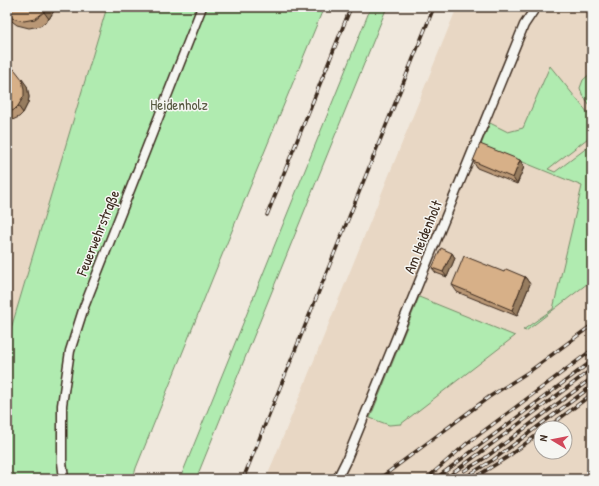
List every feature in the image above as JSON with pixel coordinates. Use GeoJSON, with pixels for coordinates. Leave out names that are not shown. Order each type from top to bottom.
{"type":"FeatureCollection","features":[{"type":"Feature","properties":{"kind":"street","name":"Feuerwehrstraße"},"geometry":{"type":"LineString","coordinates":[[64,479],[62,462],[62,405],[70,350],[84,307],[202,7]]}},
{"type":"Feature","properties":{"kind":"street","name":"Am Heidenholt"},"geometry":{"type":"LineString","coordinates":[[337,479],[349,454],[524,25],[536,7]]}},
{"type":"Feature","properties":{"kind":"shaded area"},"geometry":{"type":"Polygon","coordinates":[[[7,7],[107,7],[7,342],[7,7]]]}},
{"type":"Feature","properties":{"kind":"shaded area"},"geometry":{"type":"Polygon","coordinates":[[[457,7],[530,7],[520,22],[343,460],[333,479],[266,479],[457,7]]]}},
{"type":"Feature","properties":{"kind":"shaded area"},"geometry":{"type":"Polygon","coordinates":[[[542,7],[592,7],[592,479],[341,479],[448,225],[526,31],[542,7]]]}},
{"type":"Feature","properties":{"kind":"green space","name":"Heidenholz"},"geometry":{"type":"Polygon","coordinates":[[[107,7],[324,7],[213,277],[136,468],[133,479],[7,479],[7,342],[107,7]]]}},
{"type":"Feature","properties":{"kind":"green space"},"geometry":{"type":"Polygon","coordinates":[[[371,7],[387,7],[196,479],[180,479],[371,7]]]}},
{"type":"Feature","properties":{"kind":"green space"},"geometry":{"type":"Polygon","coordinates":[[[550,66],[592,118],[592,135],[548,169],[555,172],[592,144],[592,280],[526,331],[523,330],[553,309],[582,186],[481,145],[490,123],[508,132],[523,128],[550,66]]]}},
{"type":"Feature","properties":{"kind":"green space"},"geometry":{"type":"Polygon","coordinates":[[[592,72],[592,108],[582,94],[580,88],[583,80],[592,72]]]}},
{"type":"Feature","properties":{"kind":"green space"},"geometry":{"type":"Polygon","coordinates":[[[419,297],[515,336],[401,424],[389,425],[370,418],[419,297]]]}},
{"type":"Feature","properties":{"kind":"building"},"geometry":{"type":"Polygon","coordinates":[[[7,7],[47,7],[44,12],[35,19],[24,21],[12,18],[8,15],[7,7]]]}},
{"type":"Feature","properties":{"kind":"building"},"geometry":{"type":"Polygon","coordinates":[[[7,65],[15,70],[22,79],[24,96],[14,110],[7,113],[7,65]]]}},
{"type":"Feature","properties":{"kind":"building"},"geometry":{"type":"Polygon","coordinates":[[[480,144],[520,160],[513,178],[473,161],[480,144]]]}},
{"type":"Feature","properties":{"kind":"building"},"geometry":{"type":"Polygon","coordinates":[[[441,248],[452,253],[443,272],[432,268],[441,248]]]}},
{"type":"Feature","properties":{"kind":"building"},"geometry":{"type":"Polygon","coordinates":[[[464,256],[504,272],[506,269],[525,277],[512,310],[452,285],[464,256]]]}},
{"type":"Feature","properties":{"kind":"railway"},"geometry":{"type":"LineString","coordinates":[[267,215],[351,7]]}},
{"type":"Feature","properties":{"kind":"railway"},"geometry":{"type":"LineString","coordinates":[[243,479],[434,7]]}},
{"type":"Feature","properties":{"kind":"railway"},"geometry":{"type":"LineString","coordinates":[[379,479],[489,397],[530,371],[592,325]]}},
{"type":"Feature","properties":{"kind":"railway"},"geometry":{"type":"LineString","coordinates":[[426,479],[465,445],[592,350]]}},
{"type":"Feature","properties":{"kind":"railway"},"geometry":{"type":"LineString","coordinates":[[435,479],[592,361]]}},
{"type":"Feature","properties":{"kind":"railway"},"geometry":{"type":"LineString","coordinates":[[445,479],[592,369]]}},
{"type":"Feature","properties":{"kind":"railway"},"geometry":{"type":"LineString","coordinates":[[464,471],[485,458],[592,378]]}},
{"type":"Feature","properties":{"kind":"railway"},"geometry":{"type":"LineString","coordinates":[[462,479],[493,460],[592,386]]}},
{"type":"Feature","properties":{"kind":"railway"},"geometry":{"type":"LineString","coordinates":[[558,420],[592,394]]}},
{"type":"Feature","properties":{"kind":"railway"},"geometry":{"type":"LineString","coordinates":[[477,476],[506,458],[533,438]]}}]}
